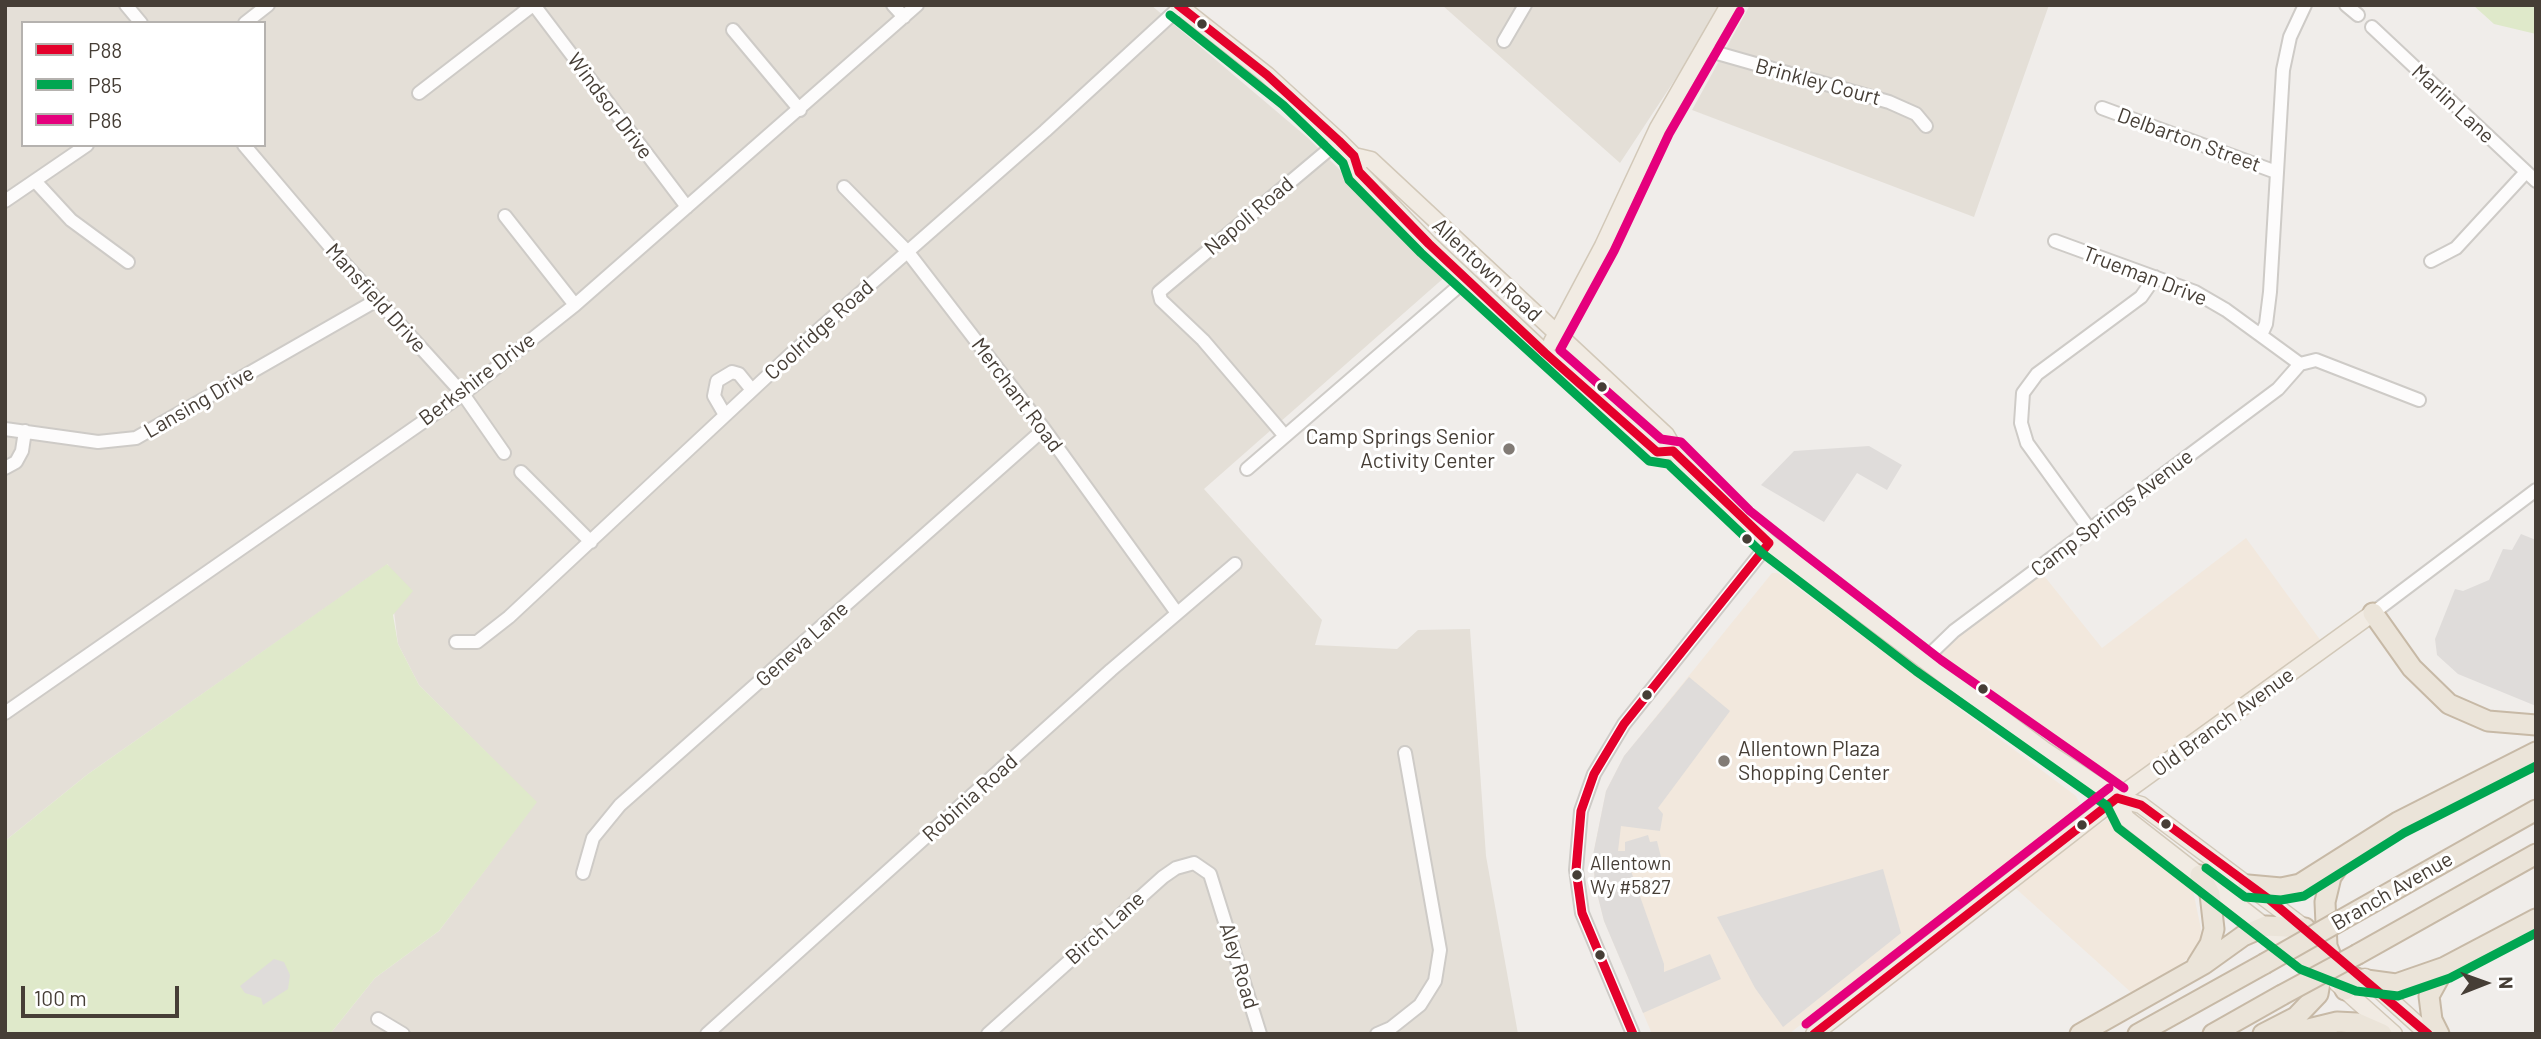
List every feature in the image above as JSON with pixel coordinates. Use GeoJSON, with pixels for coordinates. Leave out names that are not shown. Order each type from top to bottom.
{"type":"FeatureCollection","features":[{"type":"Feature","properties":{"kind":"highway"},"geometry":{"type":"LineString","coordinates":[[2373,613],[2412,668],[2449,704],[2488,721],[2536,725]]}},
{"type":"Feature","properties":{"kind":"highway"},"geometry":{"type":"LineString","coordinates":[[2248,885],[2281,888],[2300,884],[2423,808],[2536,752]]}},
{"type":"Feature","properties":{"kind":"highway","name":"Branch Avenue"},"geometry":{"type":"LineString","coordinates":[[2138,1034],[2536,810]]}},
{"type":"Feature","properties":{"kind":"highway"},"geometry":{"type":"LineString","coordinates":[[2263,1034],[2305,1010],[2318,993],[2328,887],[2336,868],[2348,853]]}},
{"type":"Feature","properties":{"kind":"highway","name":"Branch Avenue"},"geometry":{"type":"LineString","coordinates":[[2213,1034],[2536,853]]}},
{"type":"Feature","properties":{"kind":"highway"},"geometry":{"type":"LineString","coordinates":[[2193,970],[2210,944],[2214,929],[2210,894],[2200,875]]}},
{"type":"Feature","properties":{"kind":"highway"},"geometry":{"type":"LineString","coordinates":[[2323,962],[2370,982],[2396,984],[2445,967],[2536,919]]}},
{"type":"Feature","properties":{"kind":"highway"},"geometry":{"type":"LineString","coordinates":[[2080,1034],[2193,970],[2243,936],[2266,926],[2305,928],[2320,950],[2323,962],[2345,990]]}},
{"type":"Feature","properties":{"kind":"highway"},"geometry":{"type":"LineString","coordinates":[[2439,1034],[2432,1020],[2429,996],[2445,967]]}},
{"type":"Feature","properties":{"kind":"highway"},"geometry":{"type":"LineString","coordinates":[[2288,1034],[2337,1022],[2357,1023],[2382,1034]]}},
{"type":"Feature","properties":{"kind":"main road"},"geometry":{"type":"LineString","coordinates":[[1545,353],[1603,246],[1646,152],[1729,5]]}},
{"type":"Feature","properties":{"kind":"main road","name":"Allentown Road"},"geometry":{"type":"LineString","coordinates":[[1179,6],[1267,75],[1339,141],[1354,156],[1359,172],[1545,353],[1657,452],[1673,452]]}},
{"type":"Feature","properties":{"kind":"main road","name":"Allentown Road"},"geometry":{"type":"LineString","coordinates":[[1354,156],[1371,160],[1666,435],[1673,452],[1769,543],[1923,661],[2117,798],[2141,806],[2305,928]]}},
{"type":"Feature","properties":{"kind":"main road","name":"Old Branch Avenue"},"geometry":{"type":"LineString","coordinates":[[1814,1034],[2117,798],[2373,613]]}},
{"type":"Feature","properties":{"kind":"main road","name":"Allentown Road"},"geometry":{"type":"LineString","coordinates":[[2117,798],[2126,818],[2266,926],[2323,962]]}},
{"type":"Feature","properties":{"kind":"main road"},"geometry":{"type":"LineString","coordinates":[[2370,982],[2428,1034]]}},
{"type":"Feature","properties":{"kind":"main road"},"geometry":{"type":"LineString","coordinates":[[2345,990],[2394,1034]]}},
{"type":"Feature","properties":{"kind":"street"},"geometry":{"type":"LineString","coordinates":[[126,5],[139,21]]}},
{"type":"Feature","properties":{"kind":"street"},"geometry":{"type":"LineString","coordinates":[[248,21],[268,5]]}},
{"type":"Feature","properties":{"kind":"street"},"geometry":{"type":"LineString","coordinates":[[419,93],[533,5]]}},
{"type":"Feature","properties":{"kind":"street","name":"Windsor Drive"},"geometry":{"type":"LineString","coordinates":[[533,5],[687,207]]}},
{"type":"Feature","properties":{"kind":"street"},"geometry":{"type":"LineString","coordinates":[[893,5],[904,17]]}},
{"type":"Feature","properties":{"kind":"street","name":"Berkshire Drive"},"geometry":{"type":"LineString","coordinates":[[5,713],[463,394],[575,305],[918,5]]}},
{"type":"Feature","properties":{"kind":"street"},"geometry":{"type":"LineString","coordinates":[[1504,41],[1525,5]]}},
{"type":"Feature","properties":{"kind":"street"},"geometry":{"type":"LineString","coordinates":[[2261,335],[2268,309],[2286,51],[2294,24],[2305,5]]}},
{"type":"Feature","properties":{"kind":"street"},"geometry":{"type":"LineString","coordinates":[[2346,5],[2358,15]]}},
{"type":"Feature","properties":{"kind":"street","name":"Coolridge Road"},"geometry":{"type":"LineString","coordinates":[[456,642],[471,644],[483,639],[591,542],[752,390],[1045,131],[1179,6]]}},
{"type":"Feature","properties":{"kind":"street","name":"Marlin Lane"},"geometry":{"type":"LineString","coordinates":[[2372,27],[2531,176]]}},
{"type":"Feature","properties":{"kind":"street"},"geometry":{"type":"LineString","coordinates":[[733,30],[800,110]]}},
{"type":"Feature","properties":{"kind":"street","name":"Brinkley Court"},"geometry":{"type":"LineString","coordinates":[[1703,49],[1901,106],[1916,114],[1926,126]]}},
{"type":"Feature","properties":{"kind":"street","name":"Delbarton Street"},"geometry":{"type":"LineString","coordinates":[[2102,107],[2276,172]]}},
{"type":"Feature","properties":{"kind":"street","name":"Napoli Road"},"geometry":{"type":"LineString","coordinates":[[1285,436],[1203,340],[1161,300],[1159,292],[1339,141]]}},
{"type":"Feature","properties":{"kind":"street"},"geometry":{"type":"LineString","coordinates":[[5,201],[84,147]]}},
{"type":"Feature","properties":{"kind":"street","name":"Mansfield Drive"},"geometry":{"type":"LineString","coordinates":[[246,147],[377,300],[463,394],[504,453]]}},
{"type":"Feature","properties":{"kind":"street"},"geometry":{"type":"LineString","coordinates":[[2431,261],[2456,248],[2531,176]]}},
{"type":"Feature","properties":{"kind":"street"},"geometry":{"type":"LineString","coordinates":[[34,181],[80,228],[128,262]]}},
{"type":"Feature","properties":{"kind":"street","name":"Merchant Road"},"geometry":{"type":"LineString","coordinates":[[844,187],[907,251],[1044,429],[1177,613]]}},
{"type":"Feature","properties":{"kind":"street"},"geometry":{"type":"LineString","coordinates":[[505,216],[575,305]]}},
{"type":"Feature","properties":{"kind":"street","name":"Trueman Drive"},"geometry":{"type":"LineString","coordinates":[[2055,242],[2155,276],[2211,301],[2300,364]]}},
{"type":"Feature","properties":{"kind":"street"},"geometry":{"type":"LineString","coordinates":[[2090,530],[2026,443],[2021,423],[2023,393],[2037,374],[2141,297],[2155,276]]}},
{"type":"Feature","properties":{"kind":"street"},"geometry":{"type":"LineString","coordinates":[[1247,469],[1467,279]]}},
{"type":"Feature","properties":{"kind":"street","name":"Lansing Drive"},"geometry":{"type":"LineString","coordinates":[[5,429],[98,442],[136,438],[377,300]]}},
{"type":"Feature","properties":{"kind":"street"},"geometry":{"type":"LineString","coordinates":[[2300,364],[2316,360],[2419,400]]}},
{"type":"Feature","properties":{"kind":"street","name":"Camp Springs Avenue"},"geometry":{"type":"LineString","coordinates":[[1923,661],[1954,631],[2278,389],[2300,364]]}},
{"type":"Feature","properties":{"kind":"street"},"geometry":{"type":"LineString","coordinates":[[725,415],[714,396],[713,388],[717,381],[732,372],[739,374],[752,390]]}},
{"type":"Feature","properties":{"kind":"street","name":"Geneva Lane"},"geometry":{"type":"LineString","coordinates":[[583,873],[593,838],[620,805],[1044,429]]}},
{"type":"Feature","properties":{"kind":"street"},"geometry":{"type":"LineString","coordinates":[[5,468],[16,462],[22,451],[25,431]]}},
{"type":"Feature","properties":{"kind":"street"},"geometry":{"type":"LineString","coordinates":[[521,472],[591,542]]}},
{"type":"Feature","properties":{"kind":"street","name":"Old Branch Avenue"},"geometry":{"type":"LineString","coordinates":[[2373,613],[2536,490]]}},
{"type":"Feature","properties":{"kind":"street"},"geometry":{"type":"LineString","coordinates":[[1633,1034],[1583,913],[1576,870],[1582,807],[1594,774],[1624,724],[1769,543]]}},
{"type":"Feature","properties":{"kind":"street","name":"Robinia Road"},"geometry":{"type":"LineString","coordinates":[[707,1034],[1235,564]]}},
{"type":"Feature","properties":{"kind":"street"},"geometry":{"type":"LineString","coordinates":[[1377,1034],[1391,1028],[1428,994],[1435,981],[1440,950],[1405,753]]}},
{"type":"Feature","properties":{"kind":"street","name":"Birch Lane"},"geometry":{"type":"LineString","coordinates":[[988,1034],[1176,867],[1194,863],[1207,869],[1219,898]]}},
{"type":"Feature","properties":{"kind":"street","name":"Aley Road"},"geometry":{"type":"LineString","coordinates":[[1219,898],[1260,1034]]}},
{"type":"Feature","properties":{"kind":"street"},"geometry":{"type":"LineString","coordinates":[[378,1019],[403,1034]]}},
{"type":"Feature","properties":{"kind":"shaded area"},"geometry":{"type":"Polygon","coordinates":[[[5,5],[1151,5],[1308,138],[1446,276],[1204,489],[1322,620],[1315,645],[1397,649],[1418,630],[1470,629],[1486,856],[1518,1034],[330,1034],[375,978],[439,931],[536,802],[419,685],[398,644],[388,564],[88,774],[5,841],[5,5]]]}},
{"type":"Feature","properties":{"kind":"shaded area"},"geometry":{"type":"Polygon","coordinates":[[[1442,5],[1724,5],[1620,163],[1442,5]]]}},
{"type":"Feature","properties":{"kind":"shaded area"},"geometry":{"type":"Polygon","coordinates":[[[1750,5],[2049,5],[1974,217],[1692,110],[1750,5]]]}},
{"type":"Feature","properties":{"kind":"shaded area"},"geometry":{"type":"Polygon","coordinates":[[[1869,446],[1902,465],[1887,490],[1857,473],[1824,522],[1761,485],[1794,451],[1869,446]]]}},
{"type":"Feature","properties":{"kind":"shaded area"},"geometry":{"type":"Polygon","coordinates":[[[2521,534],[2536,540],[2536,706],[2458,674],[2437,655],[2435,639],[2455,589],[2463,591],[2489,580],[2503,549],[2512,550],[2521,534]]]}},
{"type":"Feature","properties":{"kind":"shaded area"},"geometry":{"type":"Polygon","coordinates":[[[2246,538],[2321,641],[2119,789],[1939,661],[1941,646],[2041,572],[2102,648],[2246,538]]]}},
{"type":"Feature","properties":{"kind":"shaded area"},"geometry":{"type":"Polygon","coordinates":[[[1772,573],[1778,573],[2076,796],[2082,809],[2004,879],[1936,928],[1921,929],[1789,1034],[1652,1034],[1604,921],[1595,885],[1593,855],[1606,791],[1624,756],[1772,573]]]}},
{"type":"Feature","properties":{"kind":"shaded area"},"geometry":{"type":"Polygon","coordinates":[[[1689,677],[1730,711],[1658,808],[1663,814],[1660,831],[1621,826],[1618,851],[1625,851],[1625,842],[1648,835],[1650,842],[1657,841],[1662,861],[1631,871],[1664,964],[1664,972],[1710,954],[1721,979],[1643,1013],[1604,921],[1595,885],[1593,855],[1606,791],[1624,756],[1689,677]]]}},
{"type":"Feature","properties":{"kind":"shaded area"},"geometry":{"type":"Polygon","coordinates":[[[2113,815],[2190,876],[2201,929],[2200,941],[2191,955],[2171,973],[2134,995],[2012,885],[2113,815]]]}},
{"type":"Feature","properties":{"kind":"shaded area"},"geometry":{"type":"Polygon","coordinates":[[[1883,869],[1901,933],[1783,1027],[1755,988],[1717,917],[1883,869]]]}},
{"type":"Feature","properties":{"kind":"shaded area"},"geometry":{"type":"Polygon","coordinates":[[[274,959],[284,962],[290,975],[288,989],[263,1005],[261,998],[245,993],[240,986],[274,959]]]}},
{"type":"Feature","properties":{"kind":"green space"},"geometry":{"type":"Polygon","coordinates":[[[2473,5],[2536,5],[2536,34],[2494,24],[2473,5]]]}},
{"type":"Feature","properties":{"kind":"green space"},"geometry":{"type":"Polygon","coordinates":[[[387,564],[413,591],[393,615],[398,644],[419,685],[537,802],[439,931],[375,978],[330,1034],[5,1034],[5,841],[88,774],[387,564]]]}},
{"type":"Feature","properties":{"kind":"transit line","name":"P88"},"geometry":{"type":"LineString","coordinates":[[1178,5],[1267,75],[1339,141],[1354,156],[1359,172],[1429,244],[1545,353],[1657,452],[1673,451],[1769,543]]}},
{"type":"Feature","properties":{"kind":"transit line","name":"P86"},"geometry":{"type":"LineString","coordinates":[[1740,11],[1669,134],[1614,251],[1560,350],[1661,439],[1681,442],[1750,511],[1804,554],[1941,660],[2124,788]]}},
{"type":"Feature","properties":{"kind":"transit line","name":"P85"},"geometry":{"type":"LineString","coordinates":[[1170,15],[1283,105],[1343,163],[1349,180],[1421,253],[1649,461],[1668,464],[1762,553],[1916,671],[2107,806],[2118,828],[2300,969],[2356,991],[2398,996],[2450,978],[2536,933]]}},
{"type":"Feature","properties":{"kind":"transit line","name":"P88"},"geometry":{"type":"LineString","coordinates":[[1633,1034],[1582,913],[1576,870],[1581,811],[1594,774],[1624,724],[1769,543]]}},
{"type":"Feature","properties":{"kind":"transit line","name":"P85"},"geometry":{"type":"LineString","coordinates":[[2206,868],[2245,897],[2281,900],[2304,896],[2404,833],[2536,766]]}},
{"type":"Feature","properties":{"kind":"transit line","name":"P86"},"geometry":{"type":"LineString","coordinates":[[1806,1024],[2109,788]]}},
{"type":"Feature","properties":{"kind":"transit line","name":"P88"},"geometry":{"type":"LineString","coordinates":[[2117,798],[2141,805],[2270,900],[2428,1034]]}},
{"type":"Feature","properties":{"kind":"transit line","name":"P88"},"geometry":{"type":"LineString","coordinates":[[1814,1034],[2117,798]]}},
{"type":"Feature","properties":{"kind":"place","name":"Camp Springs Senior Activity Center"},"geometry":{"type":"Point","coordinates":[1509,449]}},
{"type":"Feature","properties":{"kind":"place","name":"Allentown Plaza Shopping Center"},"geometry":{"type":"Point","coordinates":[1724,761]}},
{"type":"Feature","properties":{"kind":"place","name":"Allentown Wy #5827"},"geometry":{"type":"Point","coordinates":[1577,875]}}]}
